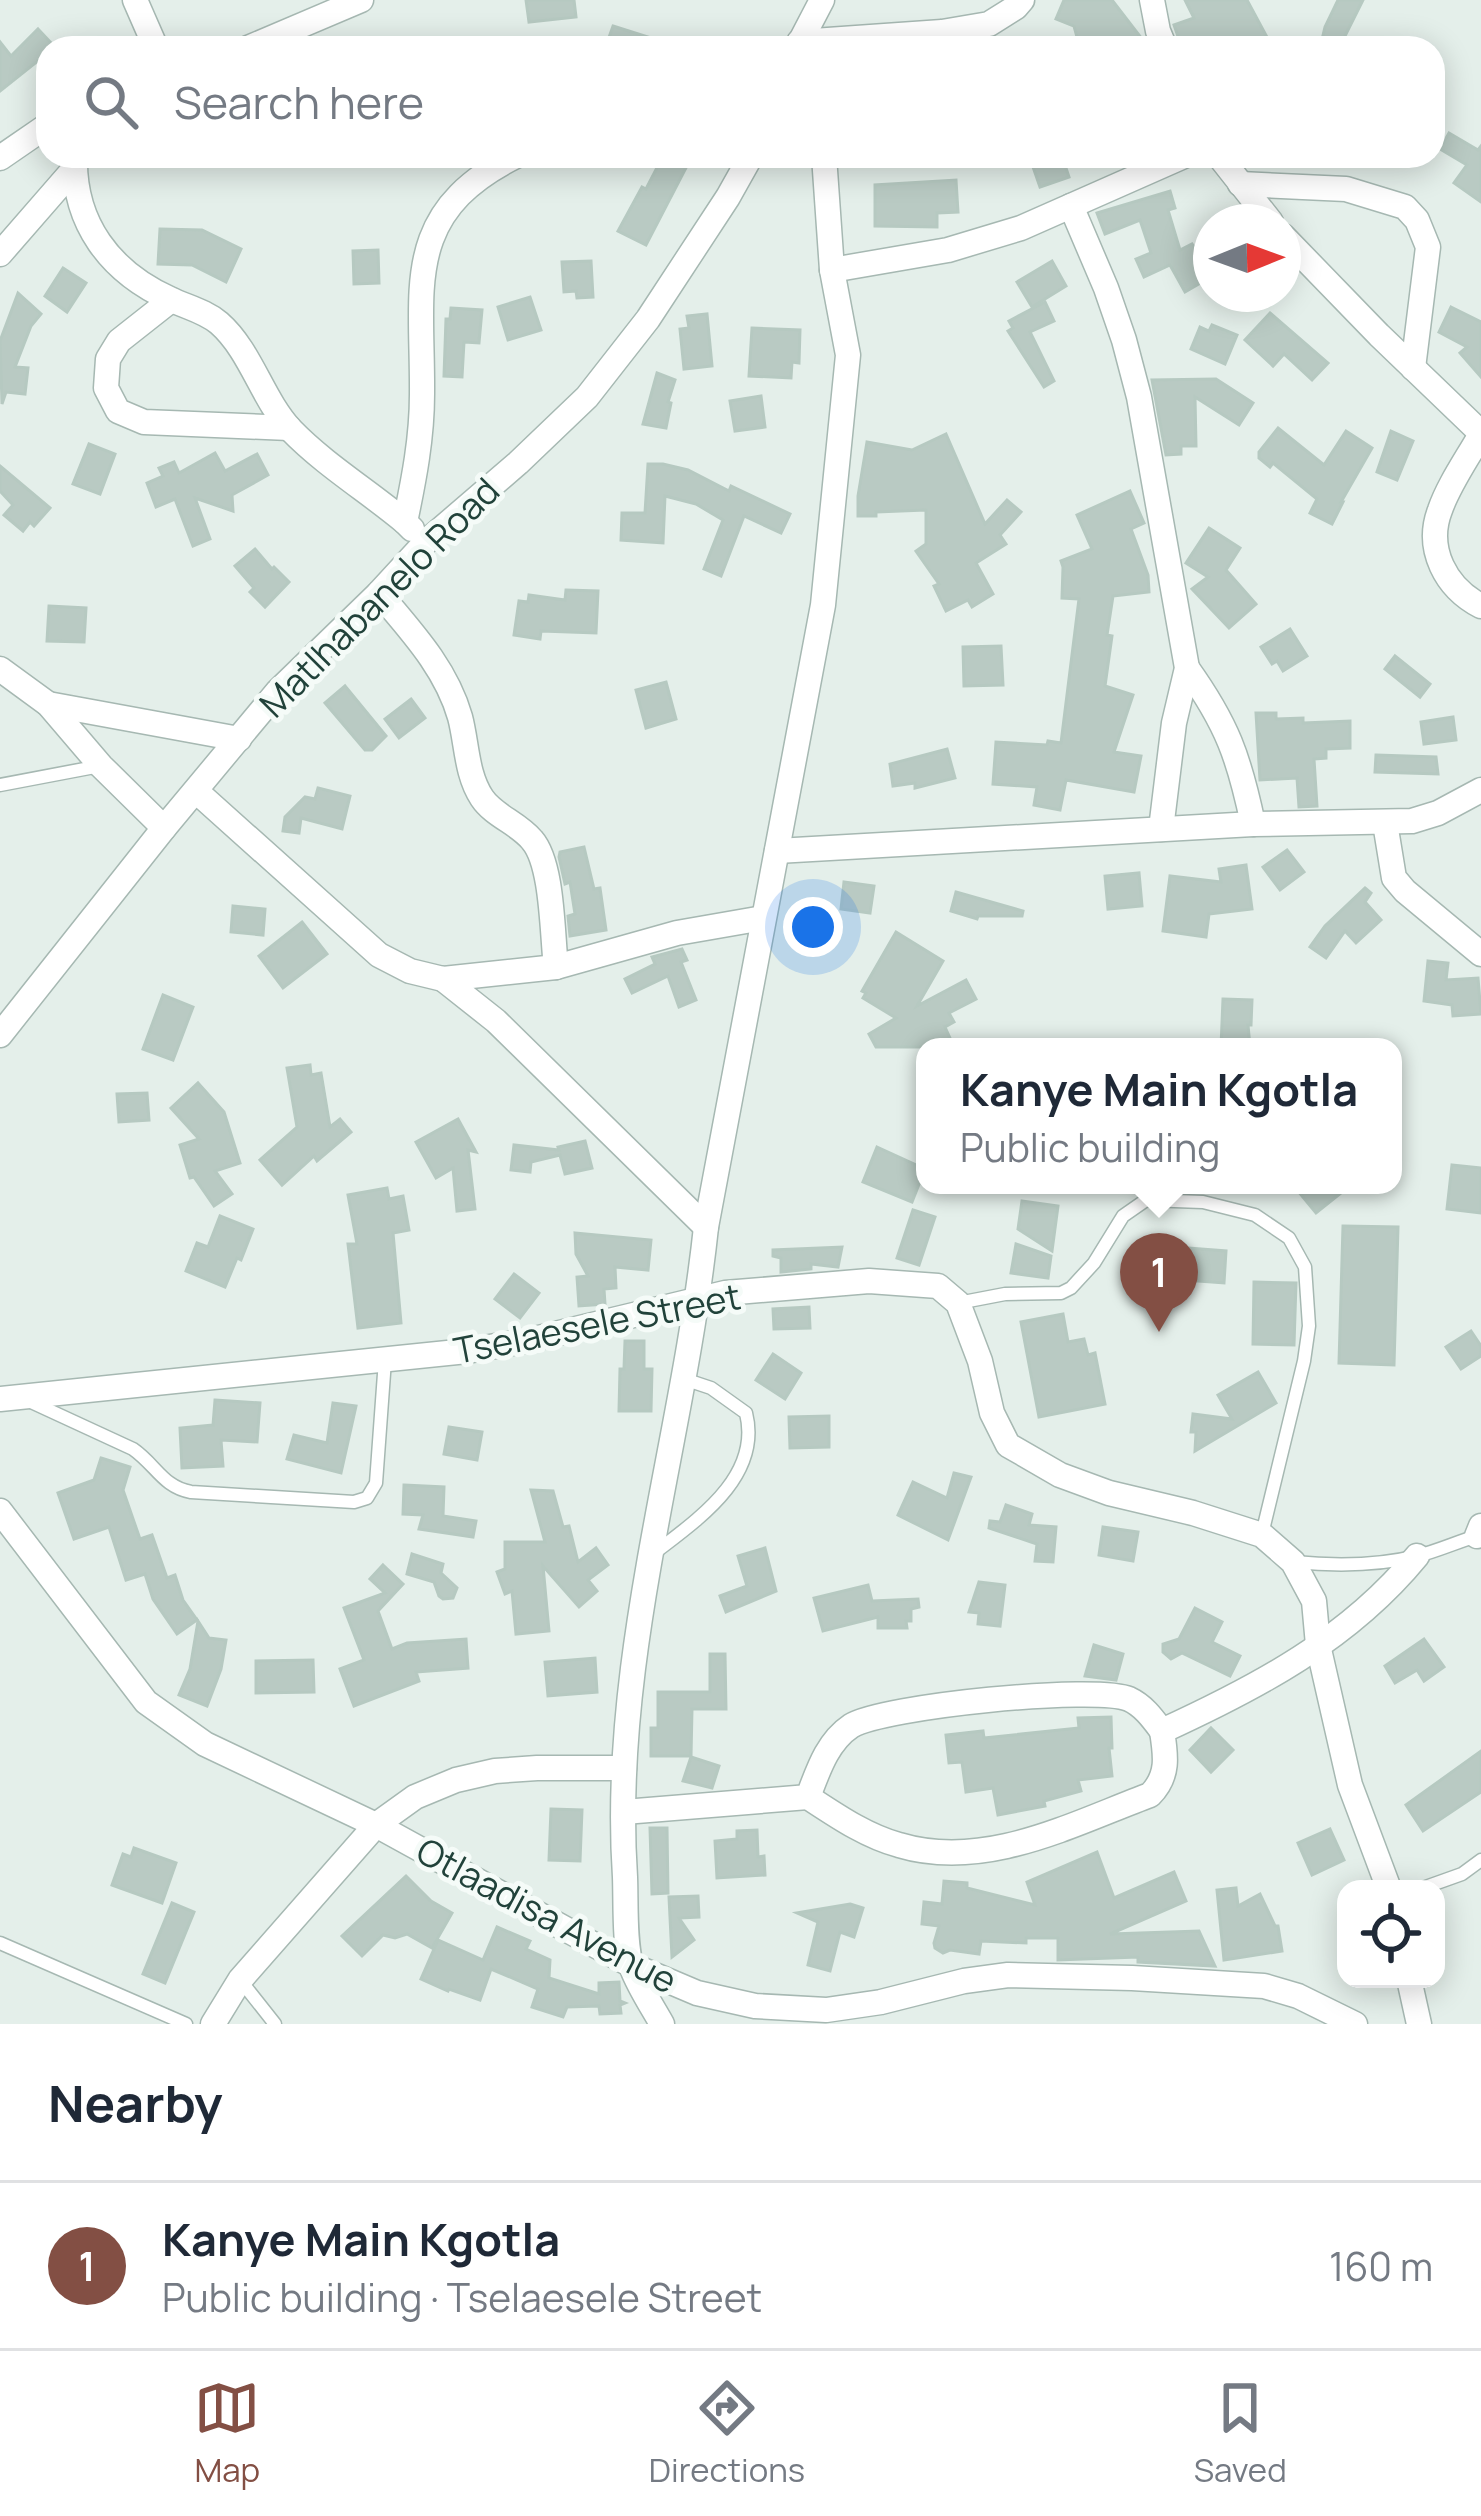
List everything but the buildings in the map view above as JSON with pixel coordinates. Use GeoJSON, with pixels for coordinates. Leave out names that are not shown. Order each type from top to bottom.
{"type":"FeatureCollection","features":[{"type":"Feature","properties":{"kind":"street"},"geometry":{"type":"LineString","coordinates":[[135,0],[151,36]]}},
{"type":"Feature","properties":{"kind":"street"},"geometry":{"type":"LineString","coordinates":[[276,36],[361,0]]}},
{"type":"Feature","properties":{"kind":"street"},"geometry":{"type":"LineString","coordinates":[[804,36],[822,0]]}},
{"type":"Feature","properties":{"kind":"street"},"geometry":{"type":"LineString","coordinates":[[901,36],[989,24],[1022,0]]}},
{"type":"Feature","properties":{"kind":"street"},"geometry":{"type":"LineString","coordinates":[[1152,0],[1159,36]]}},
{"type":"Feature","properties":{"kind":"street"},"geometry":{"type":"LineString","coordinates":[[0,158],[36,133]]}},
{"type":"Feature","properties":{"kind":"street"},"geometry":{"type":"LineString","coordinates":[[0,254],[70,168]]}},
{"type":"Feature","properties":{"kind":"street"},"geometry":{"type":"LineString","coordinates":[[75,168],[83,214],[94,239],[139,283],[219,323],[289,428],[426,542]]}},
{"type":"Feature","properties":{"kind":"street"},"geometry":{"type":"LineString","coordinates":[[405,522],[419,455],[419,331],[428,244],[451,202],[493,168]]}},
{"type":"Feature","properties":{"kind":"street","name":"Matlhabanelo Road"},"geometry":{"type":"LineString","coordinates":[[0,1035],[278,691],[426,542],[518,463],[607,374],[648,319],[744,168]]}},
{"type":"Feature","properties":{"kind":"street"},"geometry":{"type":"LineString","coordinates":[[662,2024],[631,1965],[623,1853],[624,1768],[634,1654],[699,1298],[706,1227],[823,605],[848,355],[832,270],[825,168]]}},
{"type":"Feature","properties":{"kind":"street"},"geometry":{"type":"LineString","coordinates":[[832,270],[948,250],[1021,229],[1157,168]]}},
{"type":"Feature","properties":{"kind":"street"},"geometry":{"type":"LineString","coordinates":[[1228,168],[1256,204]]}},
{"type":"Feature","properties":{"kind":"street"},"geometry":{"type":"LineString","coordinates":[[1240,184],[1346,189],[1405,207],[1417,220],[1427,247],[1413,368]]}},
{"type":"Feature","properties":{"kind":"street"},"geometry":{"type":"LineString","coordinates":[[1071,206],[1106,288],[1139,397],[1187,668],[1174,723],[1161,829]]}},
{"type":"Feature","properties":{"kind":"street"},"geometry":{"type":"LineString","coordinates":[[1301,254],[1481,433],[1438,512],[1436,540],[1441,568],[1462,596],[1481,606]]}},
{"type":"Feature","properties":{"kind":"street"},"geometry":{"type":"LineString","coordinates":[[171,300],[119,341],[107,358],[106,388],[118,411],[144,422],[289,428]]}},
{"type":"Feature","properties":{"kind":"street"},"geometry":{"type":"LineString","coordinates":[[379,593],[447,681],[482,798],[539,848],[556,967]]}},
{"type":"Feature","properties":{"kind":"street"},"geometry":{"type":"LineString","coordinates":[[1187,668],[1230,737],[1253,824]]}},
{"type":"Feature","properties":{"kind":"street"},"geometry":{"type":"LineString","coordinates":[[0,669],[48,704],[101,766],[164,828]]}},
{"type":"Feature","properties":{"kind":"street"},"geometry":{"type":"LineString","coordinates":[[48,704],[239,739]]}},
{"type":"Feature","properties":{"kind":"street"},"geometry":{"type":"LineString","coordinates":[[196,790],[379,955],[442,980],[496,1021],[706,1227]]}},
{"type":"Feature","properties":{"kind":"street"},"geometry":{"type":"LineString","coordinates":[[777,851],[1253,824],[1412,821],[1481,790]]}},
{"type":"Feature","properties":{"kind":"street"},"geometry":{"type":"LineString","coordinates":[[1385,823],[1394,878],[1481,954]]}},
{"type":"Feature","properties":{"kind":"street"},"geometry":{"type":"LineString","coordinates":[[442,980],[556,967],[677,933],[763,918]]}},
{"type":"Feature","properties":{"kind":"street","name":"Tselaesele Street"},"geometry":{"type":"LineString","coordinates":[[10,1398],[467,1351],[699,1298],[869,1280],[938,1286],[958,1304]]}},
{"type":"Feature","properties":{"kind":"street"},"geometry":{"type":"LineString","coordinates":[[958,1304],[980,1361],[992,1414],[1008,1445],[1060,1474],[1109,1492],[1262,1535],[1293,1562],[1314,1600],[1318,1645],[1350,1785],[1386,1880]]}},
{"type":"Feature","properties":{"kind":"street","name":"Otlaadisa Avenue"},"geometry":{"type":"LineString","coordinates":[[0,1510],[146,1702],[169,1720],[206,1744],[376,1825],[631,1965],[697,1993],[755,2006],[826,2010],[1008,1975],[1132,1978],[1264,1986],[1298,1996],[1355,2024]]}},
{"type":"Feature","properties":{"kind":"street"},"geometry":{"type":"LineString","coordinates":[[1162,1731],[1285,1670],[1368,1610],[1417,1556]]}},
{"type":"Feature","properties":{"kind":"street"},"geometry":{"type":"LineString","coordinates":[[624,1812],[808,1797],[850,1824],[898,1845],[938,1852],[981,1851],[1030,1840],[1150,1795],[1159,1786],[1166,1763],[1162,1731],[1144,1708],[1126,1697],[1095,1694],[915,1707],[871,1716],[835,1739],[808,1797]]}},
{"type":"Feature","properties":{"kind":"street"},"geometry":{"type":"LineString","coordinates":[[213,2024],[240,1981],[376,1825],[416,1797],[456,1780],[495,1771],[624,1768]]}},
{"type":"Feature","properties":{"kind":"street"},"geometry":{"type":"LineString","coordinates":[[1411,1988],[1419,2024]]}},
{"type":"Feature","properties":{"kind":"lane"},"geometry":{"type":"LineString","coordinates":[[0,785],[101,766]]}},
{"type":"Feature","properties":{"kind":"lane"},"geometry":{"type":"LineString","coordinates":[[958,1304],[1071,1288],[1094,1263],[1124,1216],[1146,1200],[1203,1202],[1255,1215],[1289,1238],[1305,1267],[1309,1326],[1262,1535]]}},
{"type":"Feature","properties":{"kind":"lane"},"geometry":{"type":"LineString","coordinates":[[10,1398],[134,1449],[173,1489],[354,1502],[367,1498],[376,1483],[386,1358]]}},
{"type":"Feature","properties":{"kind":"lane"},"geometry":{"type":"LineString","coordinates":[[652,1555],[727,1491],[749,1450],[746,1414],[711,1388],[684,1379]]}},
{"type":"Feature","properties":{"kind":"lane"},"geometry":{"type":"LineString","coordinates":[[1293,1562],[1333,1565],[1417,1556],[1480,1532]]}},
{"type":"Feature","properties":{"kind":"lane"},"geometry":{"type":"LineString","coordinates":[[1445,1880],[1481,1860]]}},
{"type":"Feature","properties":{"kind":"lane"},"geometry":{"type":"LineString","coordinates":[[0,1943],[186,2024]]}},
{"type":"Feature","properties":{"kind":"lane"},"geometry":{"type":"LineString","coordinates":[[240,1981],[274,2024]]}},
{"type":"Feature","properties":{"kind":"lane"},"geometry":{"type":"LineString","coordinates":[[860,2024],[881,2002]]}},
{"type":"Feature","properties":{"kind":"place","name":"Kanye Main Kgotla"},"geometry":{"type":"Point","coordinates":[1159,1332]}}]}
